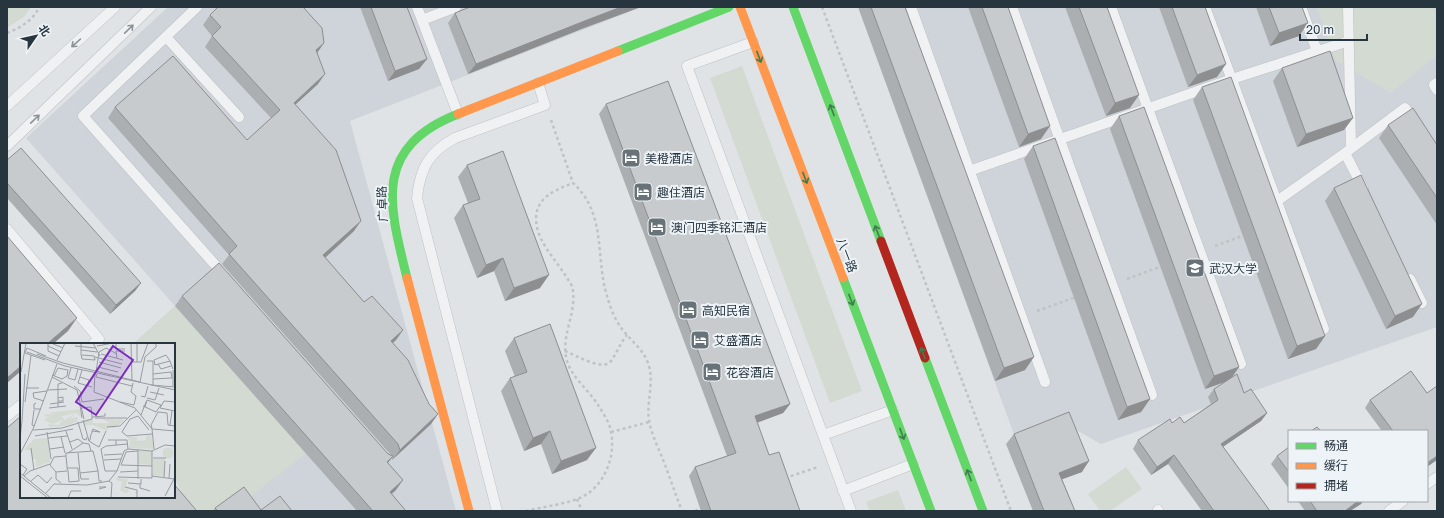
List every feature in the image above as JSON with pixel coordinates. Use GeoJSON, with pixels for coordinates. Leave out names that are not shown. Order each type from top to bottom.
{"type":"FeatureCollection","features":[{"type":"Feature","properties":{"kind":"main road","name":"广卓路"},"geometry":{"type":"LineString","coordinates":[[469,511],[394,225],[392,196],[395,173],[402,156],[418,137],[433,126],[458,114],[729,7]]}},
{"type":"Feature","properties":{"kind":"main road","name":"八一路"},"geometry":{"type":"LineString","coordinates":[[740,7],[931,511]]}},
{"type":"Feature","properties":{"kind":"main road"},"geometry":{"type":"LineString","coordinates":[[794,7],[983,511]]}},
{"type":"Feature","properties":{"kind":"lane"},"geometry":{"type":"LineString","coordinates":[[7,106],[115,7]]}},
{"type":"Feature","properties":{"kind":"lane"},"geometry":{"type":"LineString","coordinates":[[7,146],[151,7]]}},
{"type":"Feature","properties":{"kind":"lane"},"geometry":{"type":"LineString","coordinates":[[197,7],[83,116],[230,282]]}},
{"type":"Feature","properties":{"kind":"lane"},"geometry":{"type":"LineString","coordinates":[[417,7],[458,114]]}},
{"type":"Feature","properties":{"kind":"lane"},"geometry":{"type":"LineString","coordinates":[[422,20],[456,7]]}},
{"type":"Feature","properties":{"kind":"lane"},"geometry":{"type":"LineString","coordinates":[[911,7],[1045,382]]}},
{"type":"Feature","properties":{"kind":"lane"},"geometry":{"type":"LineString","coordinates":[[1012,7],[1152,395]]}},
{"type":"Feature","properties":{"kind":"lane"},"geometry":{"type":"LineString","coordinates":[[1111,7],[1241,364]]}},
{"type":"Feature","properties":{"kind":"lane"},"geometry":{"type":"LineString","coordinates":[[1205,7],[1324,329]]}},
{"type":"Feature","properties":{"kind":"lane"},"geometry":{"type":"LineString","coordinates":[[1301,7],[1317,51]]}},
{"type":"Feature","properties":{"kind":"lane"},"geometry":{"type":"LineString","coordinates":[[1348,7],[1348,150],[1366,194]]}},
{"type":"Feature","properties":{"kind":"lane"},"geometry":{"type":"LineString","coordinates":[[166,36],[239,117]]}},
{"type":"Feature","properties":{"kind":"lane"},"geometry":{"type":"LineString","coordinates":[[969,171],[1232,79],[1349,41]]}},
{"type":"Feature","properties":{"kind":"lane"},"geometry":{"type":"LineString","coordinates":[[753,42],[688,66],[851,511]]}},
{"type":"Feature","properties":{"kind":"lane"},"geometry":{"type":"LineString","coordinates":[[497,511],[417,198],[418,184],[427,161],[445,144],[456,138],[545,105],[538,83]]}},
{"type":"Feature","properties":{"kind":"lane"},"geometry":{"type":"LineString","coordinates":[[1437,83],[1434,86],[1437,90]]}},
{"type":"Feature","properties":{"kind":"lane"},"geometry":{"type":"LineString","coordinates":[[1277,200],[1405,108],[1422,133]]}},
{"type":"Feature","properties":{"kind":"lane"},"geometry":{"type":"LineString","coordinates":[[7,229],[99,339],[94,343]]}},
{"type":"Feature","properties":{"kind":"lane"},"geometry":{"type":"LineString","coordinates":[[1404,269],[1422,303]]}},
{"type":"Feature","properties":{"kind":"lane"},"geometry":{"type":"LineString","coordinates":[[7,416],[20,405]]}},
{"type":"Feature","properties":{"kind":"lane"},"geometry":{"type":"LineString","coordinates":[[823,435],[893,410]]}},
{"type":"Feature","properties":{"kind":"lane"},"geometry":{"type":"LineString","coordinates":[[843,491],[914,464]]}},
{"type":"Feature","properties":{"kind":"lane"},"geometry":{"type":"LineString","coordinates":[[1428,483],[1437,477]]}},
{"type":"Feature","properties":{"kind":"lane"},"geometry":{"type":"LineString","coordinates":[[1389,511],[1402,502]]}},
{"type":"Feature","properties":{"kind":"path"},"geometry":{"type":"LineString","coordinates":[[7,34],[30,20],[40,7]]}},
{"type":"Feature","properties":{"kind":"path"},"geometry":{"type":"LineString","coordinates":[[822,7],[1011,511]]}},
{"type":"Feature","properties":{"kind":"path"},"geometry":{"type":"LineString","coordinates":[[545,105],[573,183],[581,190],[594,215],[599,238],[602,270],[607,296],[614,315],[622,329],[643,353],[650,369],[651,384],[649,422],[682,511]]}},
{"type":"Feature","properties":{"kind":"path"},"geometry":{"type":"LineString","coordinates":[[526,511],[577,499],[583,496],[603,477],[607,470],[610,458],[612,443],[611,432],[597,404],[572,371],[567,361],[565,351],[566,338],[572,308],[573,291],[566,276],[541,240],[537,230],[536,213],[538,207],[552,192],[573,183]]}},
{"type":"Feature","properties":{"kind":"path"},"geometry":{"type":"LineString","coordinates":[[1200,252],[1249,234]]}},
{"type":"Feature","properties":{"kind":"path"},"geometry":{"type":"LineString","coordinates":[[1112,284],[1164,265]]}},
{"type":"Feature","properties":{"kind":"path"},"geometry":{"type":"LineString","coordinates":[[1022,317],[1082,295]]}},
{"type":"Feature","properties":{"kind":"path"},"geometry":{"type":"LineString","coordinates":[[565,351],[598,365],[606,366],[610,363],[620,343],[627,335]]}},
{"type":"Feature","properties":{"kind":"path"},"geometry":{"type":"LineString","coordinates":[[611,432],[649,422]]}},
{"type":"Feature","properties":{"kind":"path"},"geometry":{"type":"LineString","coordinates":[[779,481],[833,461]]}},
{"type":"Feature","properties":{"kind":"path"},"geometry":{"type":"LineString","coordinates":[[577,499],[582,511]]}},
{"type":"Feature","properties":{"kind":"path"},"geometry":{"type":"LineString","coordinates":[[695,511],[700,509]]}},
{"type":"Feature","properties":{"kind":"shaded area"},"geometry":{"type":"Polygon","coordinates":[[[7,7],[31,7],[24,17],[7,28],[7,7]]]}},
{"type":"Feature","properties":{"kind":"shaded area"},"geometry":{"type":"Polygon","coordinates":[[[168,7],[642,7],[350,121],[456,511],[192,511],[175,479],[175,343],[134,343],[175,306],[26,138],[168,7]]]}},
{"type":"Feature","properties":{"kind":"shaded area","name":"武汉大学"},"geometry":{"type":"Polygon","coordinates":[[[858,7],[1437,7],[1437,327],[1101,444],[1062,422],[1016,440],[858,7]]]}},
{"type":"Feature","properties":{"kind":"shaded area"},"geometry":{"type":"Polygon","coordinates":[[[1317,7],[1431,7],[1437,13],[1437,55],[1391,93],[1336,61],[1317,7]]]}},
{"type":"Feature","properties":{"kind":"shaded area"},"geometry":{"type":"Polygon","coordinates":[[[742,66],[862,391],[830,403],[710,78],[742,66]]]}},
{"type":"Feature","properties":{"kind":"shaded area"},"geometry":{"type":"Polygon","coordinates":[[[175,306],[307,453],[243,502],[216,511],[192,511],[175,479],[175,343],[134,343],[175,306]]]}},
{"type":"Feature","properties":{"kind":"shaded area"},"geometry":{"type":"Polygon","coordinates":[[[1126,467],[1142,489],[1110,511],[1100,511],[1088,494],[1126,467]]]}},
{"type":"Feature","properties":{"kind":"shaded area"},"geometry":{"type":"Polygon","coordinates":[[[898,490],[906,511],[870,511],[866,502],[898,490]]]}},
{"type":"Feature","properties":{"kind":"building"},"geometry":{"type":"Polygon","coordinates":[[[218,7],[303,7],[322,28],[324,43],[316,50],[325,74],[294,103],[336,150],[361,221],[323,255],[364,302],[372,296],[403,330],[391,341],[408,360],[429,404],[438,414],[400,450],[398,444],[229,254],[237,246],[115,107],[173,56],[247,140],[280,110],[212,36],[221,27],[210,15],[218,7]]]}},
{"type":"Feature","properties":{"kind":"building"},"geometry":{"type":"Polygon","coordinates":[[[371,7],[407,7],[427,59],[395,71],[371,7]]]}},
{"type":"Feature","properties":{"kind":"building"},"geometry":{"type":"Polygon","coordinates":[[[470,7],[621,7],[476,64],[455,13],[470,7]]]}},
{"type":"Feature","properties":{"kind":"building"},"geometry":{"type":"Polygon","coordinates":[[[871,7],[905,7],[1034,357],[1004,368],[871,7]]]}},
{"type":"Feature","properties":{"kind":"building"},"geometry":{"type":"Polygon","coordinates":[[[982,7],[1008,7],[1050,126],[1028,134],[982,7]]]}},
{"type":"Feature","properties":{"kind":"building"},"geometry":{"type":"Polygon","coordinates":[[[1079,7],[1107,7],[1139,95],[1115,103],[1079,7]]]}},
{"type":"Feature","properties":{"kind":"building"},"geometry":{"type":"Polygon","coordinates":[[[1172,7],[1205,7],[1226,64],[1197,75],[1172,7]]]}},
{"type":"Feature","properties":{"kind":"building"},"geometry":{"type":"Polygon","coordinates":[[[1269,7],[1302,7],[1308,23],[1279,33],[1269,7]]]}},
{"type":"Feature","properties":{"kind":"building"},"geometry":{"type":"Polygon","coordinates":[[[1330,51],[1353,118],[1306,134],[1282,68],[1330,51]]]}},
{"type":"Feature","properties":{"kind":"building"},"geometry":{"type":"Polygon","coordinates":[[[1231,77],[1325,336],[1297,346],[1202,87],[1231,77]]]}},
{"type":"Feature","properties":{"kind":"building"},"geometry":{"type":"Polygon","coordinates":[[[668,81],[790,404],[755,416],[769,455],[779,452],[800,511],[711,511],[695,467],[736,453],[606,104],[668,81]]]}},
{"type":"Feature","properties":{"kind":"building"},"geometry":{"type":"Polygon","coordinates":[[[1144,107],[1239,367],[1214,376],[1119,116],[1144,107]]]}},
{"type":"Feature","properties":{"kind":"building"},"geometry":{"type":"Polygon","coordinates":[[[1413,108],[1437,145],[1437,198],[1388,125],[1413,108]]]}},
{"type":"Feature","properties":{"kind":"building"},"geometry":{"type":"Polygon","coordinates":[[[1055,138],[1150,399],[1127,407],[1033,146],[1055,138]]]}},
{"type":"Feature","properties":{"kind":"building"},"geometry":{"type":"Polygon","coordinates":[[[21,148],[141,283],[116,305],[7,183],[7,160],[21,148]]]}},
{"type":"Feature","properties":{"kind":"building"},"geometry":{"type":"Polygon","coordinates":[[[503,151],[549,275],[514,288],[503,258],[486,265],[463,205],[480,199],[467,165],[503,151]]]}},
{"type":"Feature","properties":{"kind":"building"},"geometry":{"type":"Polygon","coordinates":[[[1361,175],[1422,304],[1395,316],[1334,188],[1361,175]]]}},
{"type":"Feature","properties":{"kind":"building"},"geometry":{"type":"Polygon","coordinates":[[[7,236],[77,318],[48,343],[20,343],[20,367],[7,378],[7,236]]]}},
{"type":"Feature","properties":{"kind":"building"},"geometry":{"type":"Polygon","coordinates":[[[219,263],[388,454],[393,456],[387,462],[403,480],[390,492],[406,511],[373,511],[182,296],[219,263]]]}},
{"type":"Feature","properties":{"kind":"building"},"geometry":{"type":"Polygon","coordinates":[[[550,324],[596,448],[561,461],[550,431],[533,438],[510,378],[527,372],[514,338],[550,324]]]}},
{"type":"Feature","properties":{"kind":"building"},"geometry":{"type":"Polygon","coordinates":[[[1411,371],[1427,393],[1437,386],[1437,456],[1428,462],[1428,430],[1392,430],[1370,400],[1411,371]]]}},
{"type":"Feature","properties":{"kind":"building"},"geometry":{"type":"Polygon","coordinates":[[[1237,374],[1244,393],[1251,389],[1267,413],[1221,444],[1270,511],[1214,511],[1174,455],[1157,467],[1138,440],[1170,419],[1172,423],[1180,417],[1184,423],[1218,400],[1214,389],[1237,374]]]}},
{"type":"Feature","properties":{"kind":"building"},"geometry":{"type":"Polygon","coordinates":[[[1069,412],[1089,461],[1059,473],[1075,511],[1044,511],[1014,434],[1069,412]]]}},
{"type":"Feature","properties":{"kind":"building"},"geometry":{"type":"Polygon","coordinates":[[[20,417],[20,498],[175,498],[175,485],[196,510],[7,511],[7,428],[20,417]]]}},
{"type":"Feature","properties":{"kind":"building"},"geometry":{"type":"Polygon","coordinates":[[[1317,427],[1320,430],[1312,430],[1317,427]]]}},
{"type":"Feature","properties":{"kind":"building"},"geometry":{"type":"Polygon","coordinates":[[[1288,448],[1288,471],[1277,456],[1288,448]]]}},
{"type":"Feature","properties":{"kind":"building"},"geometry":{"type":"Polygon","coordinates":[[[244,487],[261,510],[280,496],[292,511],[218,511],[215,508],[244,487]]]}},
{"type":"Feature","properties":{"kind":"building"},"geometry":{"type":"Polygon","coordinates":[[[1311,502],[1357,502],[1345,511],[1317,511],[1311,502]]]}},
{"type":"Feature","properties":{"kind":"traffic: fast"},"geometry":{"type":"LineString","coordinates":[[618,51],[729,7]]}},
{"type":"Feature","properties":{"kind":"traffic: fast"},"geometry":{"type":"LineString","coordinates":[[793,7],[881,241]]}},
{"type":"Feature","properties":{"kind":"traffic: fast"},"geometry":{"type":"LineString","coordinates":[[407,278],[395,226],[393,203],[394,181],[399,162],[411,144],[430,128],[458,114]]}},
{"type":"Feature","properties":{"kind":"traffic: fast"},"geometry":{"type":"LineString","coordinates":[[843,278],[931,511]]}},
{"type":"Feature","properties":{"kind":"traffic: fast"},"geometry":{"type":"LineString","coordinates":[[925,358],[983,511]]}},
{"type":"Feature","properties":{"kind":"traffic: slow"},"geometry":{"type":"LineString","coordinates":[[740,7],[843,278]]}},
{"type":"Feature","properties":{"kind":"traffic: slow"},"geometry":{"type":"LineString","coordinates":[[458,114],[618,51]]}},
{"type":"Feature","properties":{"kind":"traffic: slow"},"geometry":{"type":"LineString","coordinates":[[407,278],[469,511]]}},
{"type":"Feature","properties":{"kind":"traffic: jam"},"geometry":{"type":"LineString","coordinates":[[881,241],[925,358]]}},
{"type":"Feature","properties":{"kind":"place","name":"美橙酒店"},"geometry":{"type":"Point","coordinates":[631,158]}},
{"type":"Feature","properties":{"kind":"place","name":"趣住酒店"},"geometry":{"type":"Point","coordinates":[643,192]}},
{"type":"Feature","properties":{"kind":"place","name":"澳门四季铭汇酒店"},"geometry":{"type":"Point","coordinates":[657,227]}},
{"type":"Feature","properties":{"kind":"place","name":"武汉大学"},"geometry":{"type":"Point","coordinates":[1195,268]}},
{"type":"Feature","properties":{"kind":"place","name":"高知民宿"},"geometry":{"type":"Point","coordinates":[688,310]}},
{"type":"Feature","properties":{"kind":"place","name":"艾盛酒店"},"geometry":{"type":"Point","coordinates":[700,340]}},
{"type":"Feature","properties":{"kind":"place","name":"花容酒店"},"geometry":{"type":"Point","coordinates":[712,372]}}]}
